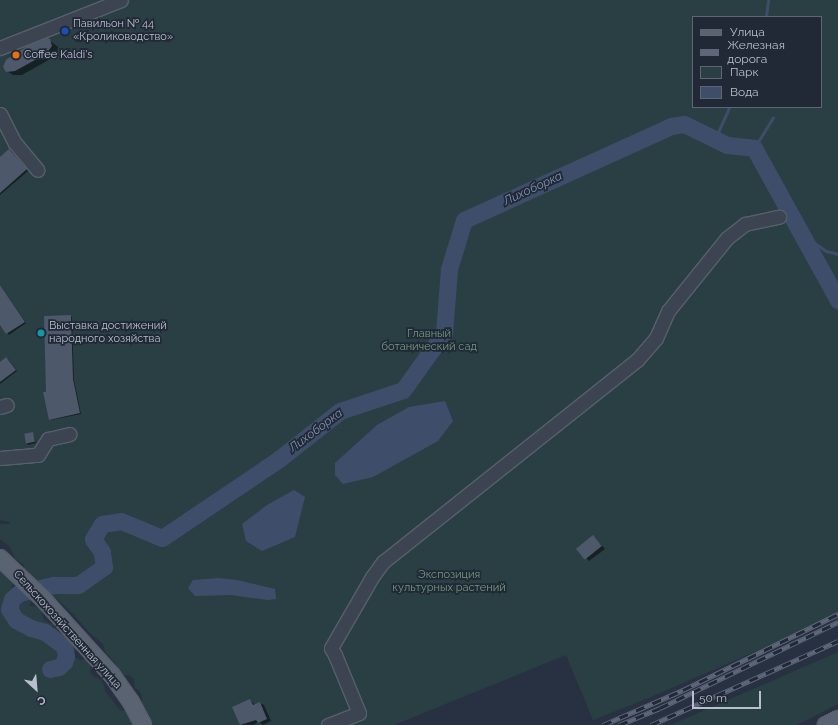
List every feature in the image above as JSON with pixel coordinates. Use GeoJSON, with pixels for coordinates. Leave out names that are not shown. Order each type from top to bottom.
{"type":"FeatureCollection","features":[{"type":"Feature","properties":{"kind":"main road","name":"Сельскохозяйственная улица"},"geometry":{"type":"LineString","coordinates":[[0,558],[43,599],[112,676],[130,702],[143,725]]}},
{"type":"Feature","properties":{"kind":"main road"},"geometry":{"type":"LineString","coordinates":[[826,725],[838,719]]}},
{"type":"Feature","properties":{"kind":"street"},"geometry":{"type":"LineString","coordinates":[[0,48],[120,0]]}},
{"type":"Feature","properties":{"kind":"street"},"geometry":{"type":"LineString","coordinates":[[0,114],[15,143],[38,170]]}},
{"type":"Feature","properties":{"kind":"street"},"geometry":{"type":"LineString","coordinates":[[328,725],[359,713],[331,648],[372,577],[383,562],[638,360],[656,338],[668,311],[726,238],[745,224],[779,217]]}},
{"type":"Feature","properties":{"kind":"street"},"geometry":{"type":"LineString","coordinates":[[0,458],[38,455],[48,439],[69,434]]}},
{"type":"Feature","properties":{"kind":"green space","name":"Главный ботанический сад"},"geometry":{"type":"Polygon","coordinates":[[[0,0],[838,0],[838,612],[777,642],[644,700],[593,720],[566,655],[394,725],[149,725],[141,713],[142,697],[140,691],[135,688],[134,679],[129,675],[124,675],[105,651],[103,644],[90,633],[56,598],[50,597],[48,591],[38,581],[33,581],[25,573],[24,565],[15,558],[10,547],[0,539],[0,524],[9,524],[10,522],[0,520],[0,0]]]}},
{"type":"Feature","properties":{"kind":"green space"},"geometry":{"type":"Polygon","coordinates":[[[0,566],[15,582],[11,587],[14,589],[21,586],[31,597],[32,600],[29,606],[40,607],[44,620],[53,625],[52,627],[56,628],[60,636],[67,635],[64,640],[67,643],[71,640],[79,647],[78,650],[72,652],[72,656],[80,660],[89,659],[91,662],[90,672],[93,676],[101,680],[105,691],[119,709],[123,711],[128,709],[135,725],[0,725],[0,566]]]}},
{"type":"Feature","properties":{"kind":"green space"},"geometry":{"type":"Polygon","coordinates":[[[838,652],[838,704],[797,725],[671,725],[838,652]]]}},
{"type":"Feature","properties":{"kind":"water"},"geometry":{"type":"Polygon","coordinates":[[[445,401],[453,421],[438,441],[373,477],[343,484],[335,475],[335,463],[377,425],[409,407],[445,401]]]}},
{"type":"Feature","properties":{"kind":"water"},"geometry":{"type":"Polygon","coordinates":[[[294,490],[305,497],[295,537],[262,551],[246,541],[242,524],[267,505],[294,490]]]}},
{"type":"Feature","properties":{"kind":"water"},"geometry":{"type":"Polygon","coordinates":[[[219,578],[237,580],[275,589],[276,599],[268,600],[231,595],[195,596],[188,588],[193,580],[219,578]]]}},
{"type":"Feature","properties":{"kind":"building"},"geometry":{"type":"Polygon","coordinates":[[[48,38],[50,39],[52,46],[46,54],[15,71],[6,72],[3,67],[6,60],[27,46],[48,38]]]}},
{"type":"Feature","properties":{"kind":"building"},"geometry":{"type":"Polygon","coordinates":[[[9,149],[27,169],[0,193],[0,157],[9,149]]]}},
{"type":"Feature","properties":{"kind":"building"},"geometry":{"type":"Polygon","coordinates":[[[0,285],[25,322],[6,334],[0,325],[0,285]]]}},
{"type":"Feature","properties":{"kind":"building"},"geometry":{"type":"Polygon","coordinates":[[[71,315],[73,379],[80,413],[49,420],[43,392],[46,392],[44,316],[71,315]]]}},
{"type":"Feature","properties":{"kind":"building"},"geometry":{"type":"Polygon","coordinates":[[[6,357],[16,370],[0,382],[0,362],[6,357]]]}},
{"type":"Feature","properties":{"kind":"building"},"geometry":{"type":"Polygon","coordinates":[[[33,432],[35,442],[26,444],[24,434],[33,432]]]}},
{"type":"Feature","properties":{"kind":"building"},"geometry":{"type":"Polygon","coordinates":[[[593,535],[602,546],[585,560],[576,549],[593,535]]]}},
{"type":"Feature","properties":{"kind":"building"},"geometry":{"type":"Polygon","coordinates":[[[250,699],[253,705],[260,702],[267,719],[258,723],[256,720],[240,725],[232,707],[250,699]]]}},
{"type":"Feature","properties":{"kind":"waterway"},"geometry":{"type":"LineString","coordinates":[[766,16],[768,0]]}},
{"type":"Feature","properties":{"kind":"waterway"},"geometry":{"type":"LineString","coordinates":[[715,139],[729,108]]}},
{"type":"Feature","properties":{"kind":"waterway"},"geometry":{"type":"LineString","coordinates":[[754,148],[773,117]]}},
{"type":"Feature","properties":{"kind":"waterway","name":"Лихоборка"},"geometry":{"type":"LineString","coordinates":[[50,669],[59,667],[64,662],[66,656],[64,646],[45,632],[31,628],[16,620],[9,609],[12,599],[19,593],[54,585],[78,585],[104,567],[102,552],[93,539],[102,524],[121,521],[162,538],[279,459],[340,411],[403,390],[444,333],[449,269],[464,220],[671,126],[684,124],[727,145],[754,148],[838,300]]}},
{"type":"Feature","properties":{"kind":"waterway"},"geometry":{"type":"LineString","coordinates":[[803,235],[826,251],[838,254]]}},
{"type":"Feature","properties":{"kind":"railway"},"geometry":{"type":"LineString","coordinates":[[603,725],[683,690],[838,614]]}},
{"type":"Feature","properties":{"kind":"railway"},"geometry":{"type":"LineString","coordinates":[[619,725],[660,708],[838,622]]}},
{"type":"Feature","properties":{"kind":"railway"},"geometry":{"type":"LineString","coordinates":[[651,725],[838,641]]}},
{"type":"Feature","properties":{"kind":"place","name":"Павильон № 44 «Кролиководство»"},"geometry":{"type":"Point","coordinates":[65,31]}},
{"type":"Feature","properties":{"kind":"place","name":"Coffee Kaldi's"},"geometry":{"type":"Point","coordinates":[16,55]}},
{"type":"Feature","properties":{"kind":"place","name":"Выставка достижений народного хозяйства"},"geometry":{"type":"Point","coordinates":[41,333]}},
{"type":"Feature","properties":{"kind":"park label","name":"Экспозиция культурных растений"},"geometry":{"type":"Point","coordinates":[449,582]}}]}
